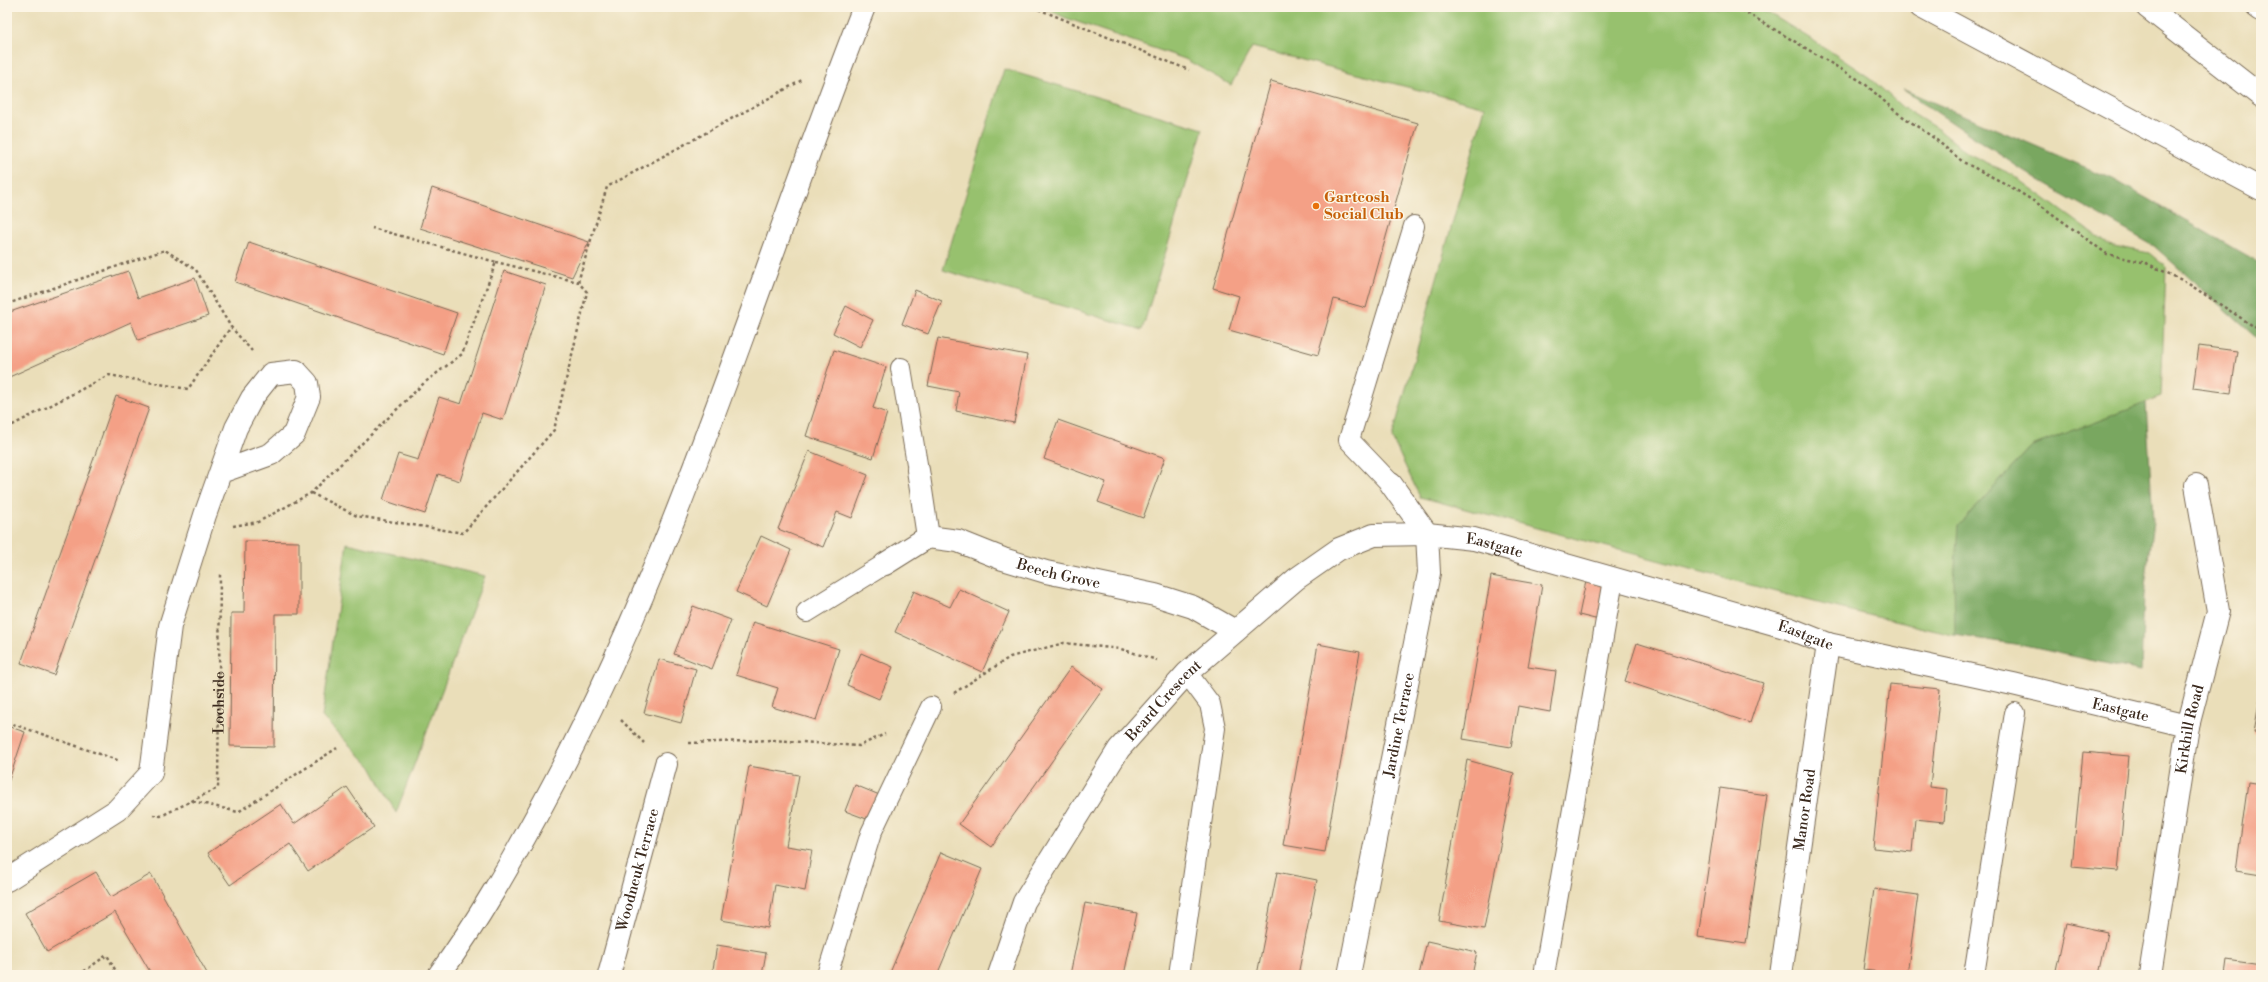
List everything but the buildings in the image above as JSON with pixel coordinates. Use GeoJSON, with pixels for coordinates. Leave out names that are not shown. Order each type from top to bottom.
{"type":"FeatureCollection","features":[{"type":"Feature","properties":{"kind":"main road"},"geometry":{"type":"LineString","coordinates":[[440,975],[461,945],[520,847],[578,739],[598,698],[660,557],[864,7]]}},
{"type":"Feature","properties":{"kind":"main road"},"geometry":{"type":"LineString","coordinates":[[1922,7],[2261,188]]}},
{"type":"Feature","properties":{"kind":"main road"},"geometry":{"type":"LineString","coordinates":[[2147,7],[2261,96]]}},
{"type":"Feature","properties":{"kind":"main road"},"geometry":{"type":"LineString","coordinates":[[2256,7],[2261,10]]}},
{"type":"Feature","properties":{"kind":"main road"},"geometry":{"type":"LineString","coordinates":[[7,880],[117,810],[151,773],[170,626],[220,472],[236,428],[252,398],[272,374],[296,371],[307,383],[309,397],[294,434],[271,454],[220,472]]}},
{"type":"Feature","properties":{"kind":"main road"},"geometry":{"type":"LineString","coordinates":[[885,564],[928,537],[918,470]]}},
{"type":"Feature","properties":{"kind":"main road"},"geometry":{"type":"LineString","coordinates":[[1391,484],[1427,534]]}},
{"type":"Feature","properties":{"kind":"main road","name":"Kirkhill Road"},"geometry":{"type":"LineString","coordinates":[[2150,975],[2188,726],[2218,611],[2196,485]]}},
{"type":"Feature","properties":{"kind":"main road","name":"Eastgate"},"geometry":{"type":"LineString","coordinates":[[1427,534],[1474,539],[1613,580],[1788,628],[1828,644],[2013,684],[2188,726]]}},
{"type":"Feature","properties":{"kind":"main road","name":"Beard Crescent"},"geometry":{"type":"LineString","coordinates":[[999,975],[1024,902],[1118,749],[1187,673],[1235,630],[1296,579],[1339,549],[1374,535],[1427,534]]}},
{"type":"Feature","properties":{"kind":"main road","name":"Jardine Terrace"},"geometry":{"type":"LineString","coordinates":[[1349,975],[1429,573],[1427,534]]}},
{"type":"Feature","properties":{"kind":"main road","name":"Beech Grove"},"geometry":{"type":"LineString","coordinates":[[928,537],[958,541],[1003,559],[1046,572],[1155,595],[1193,607],[1235,630]]}},
{"type":"Feature","properties":{"kind":"main road","name":"Manor Road"},"geometry":{"type":"LineString","coordinates":[[1781,975],[1828,644]]}},
{"type":"Feature","properties":{"kind":"main road","name":"Woodneuk Terrace"},"geometry":{"type":"LineString","coordinates":[[609,975],[666,764]]}},
{"type":"Feature","properties":{"kind":"lane"},"geometry":{"type":"LineString","coordinates":[[1391,484],[1349,440],[1414,226]]}},
{"type":"Feature","properties":{"kind":"lane"},"geometry":{"type":"LineString","coordinates":[[901,368],[918,470]]}},
{"type":"Feature","properties":{"kind":"lane"},"geometry":{"type":"LineString","coordinates":[[807,612],[885,564]]}},
{"type":"Feature","properties":{"kind":"lane"},"geometry":{"type":"LineString","coordinates":[[1544,975],[1613,580]]}},
{"type":"Feature","properties":{"kind":"lane"},"geometry":{"type":"LineString","coordinates":[[1179,975],[1215,728],[1210,704],[1187,673]]}},
{"type":"Feature","properties":{"kind":"lane"},"geometry":{"type":"LineString","coordinates":[[827,975],[871,833],[931,708]]}},
{"type":"Feature","properties":{"kind":"lane"},"geometry":{"type":"LineString","coordinates":[[1974,975],[2015,713]]}},
{"type":"Feature","properties":{"kind":"path"},"geometry":{"type":"LineString","coordinates":[[1032,7],[1189,70]]}},
{"type":"Feature","properties":{"kind":"path"},"geometry":{"type":"LineString","coordinates":[[1737,7],[1864,83],[1895,111],[1934,138],[1963,162],[2008,185],[2043,207],[2107,254],[2146,263],[2184,281],[2261,331]]}},
{"type":"Feature","properties":{"kind":"path"},"geometry":{"type":"LineString","coordinates":[[578,282],[607,187],[804,79],[807,72]]}},
{"type":"Feature","properties":{"kind":"path"},"geometry":{"type":"LineString","coordinates":[[311,493],[357,516],[463,532],[554,430],[587,292],[578,282],[496,262],[372,228]]}},
{"type":"Feature","properties":{"kind":"path"},"geometry":{"type":"LineString","coordinates":[[7,304],[165,250],[196,270],[231,327],[272,374]]}},
{"type":"Feature","properties":{"kind":"path"},"geometry":{"type":"LineString","coordinates":[[205,515],[220,534],[228,527],[258,522],[311,493],[424,383],[462,354],[496,262]]}},
{"type":"Feature","properties":{"kind":"path"},"geometry":{"type":"LineString","coordinates":[[7,428],[109,375],[188,389],[231,327]]}},
{"type":"Feature","properties":{"kind":"path","name":"Lochside"},"geometry":{"type":"LineString","coordinates":[[117,810],[161,816],[218,788],[220,566]]}},
{"type":"Feature","properties":{"kind":"path"},"geometry":{"type":"LineString","coordinates":[[598,698],[666,764]]}},
{"type":"Feature","properties":{"kind":"path"},"geometry":{"type":"LineString","coordinates":[[7,722],[151,773]]}},
{"type":"Feature","properties":{"kind":"path"},"geometry":{"type":"LineString","coordinates":[[192,800],[238,812],[337,748]]}},
{"type":"Feature","properties":{"kind":"path"},"geometry":{"type":"LineString","coordinates":[[79,975],[107,955],[118,975]]}},
{"type":"Feature","properties":{"kind":"green space"},"geometry":{"type":"Polygon","coordinates":[[[1042,7],[1756,7],[1777,18],[1830,51],[1870,78],[1902,107],[1939,130],[1969,154],[2013,175],[2109,245],[2149,253],[2166,267],[2161,397],[2031,447],[1959,526],[1955,574],[1957,636],[1822,604],[1420,497],[1392,438],[1485,107],[1252,47],[1231,85],[1185,59],[1066,18],[1042,7]]]}},
{"type":"Feature","properties":{"kind":"green space"},"geometry":{"type":"Polygon","coordinates":[[[1004,69],[1203,129],[1142,330],[943,270],[1004,69]]]}},
{"type":"Feature","properties":{"kind":"green space"},"geometry":{"type":"Polygon","coordinates":[[[1902,89],[2113,179],[2261,264],[2261,342],[2154,246],[2039,181],[1902,89]]]}},
{"type":"Feature","properties":{"kind":"green space"},"geometry":{"type":"Polygon","coordinates":[[[2146,403],[2153,520],[2144,595],[2141,671],[2021,645],[1955,635],[1954,581],[1958,526],[2032,446],[2146,403]]]}},
{"type":"Feature","properties":{"kind":"green space"},"geometry":{"type":"Polygon","coordinates":[[[347,543],[485,576],[396,813],[371,767],[322,717],[347,543]]]}},
{"type":"Feature","properties":{"kind":"place","name":"Gartcosh Social Club"},"geometry":{"type":"Point","coordinates":[1316,206]}}]}
